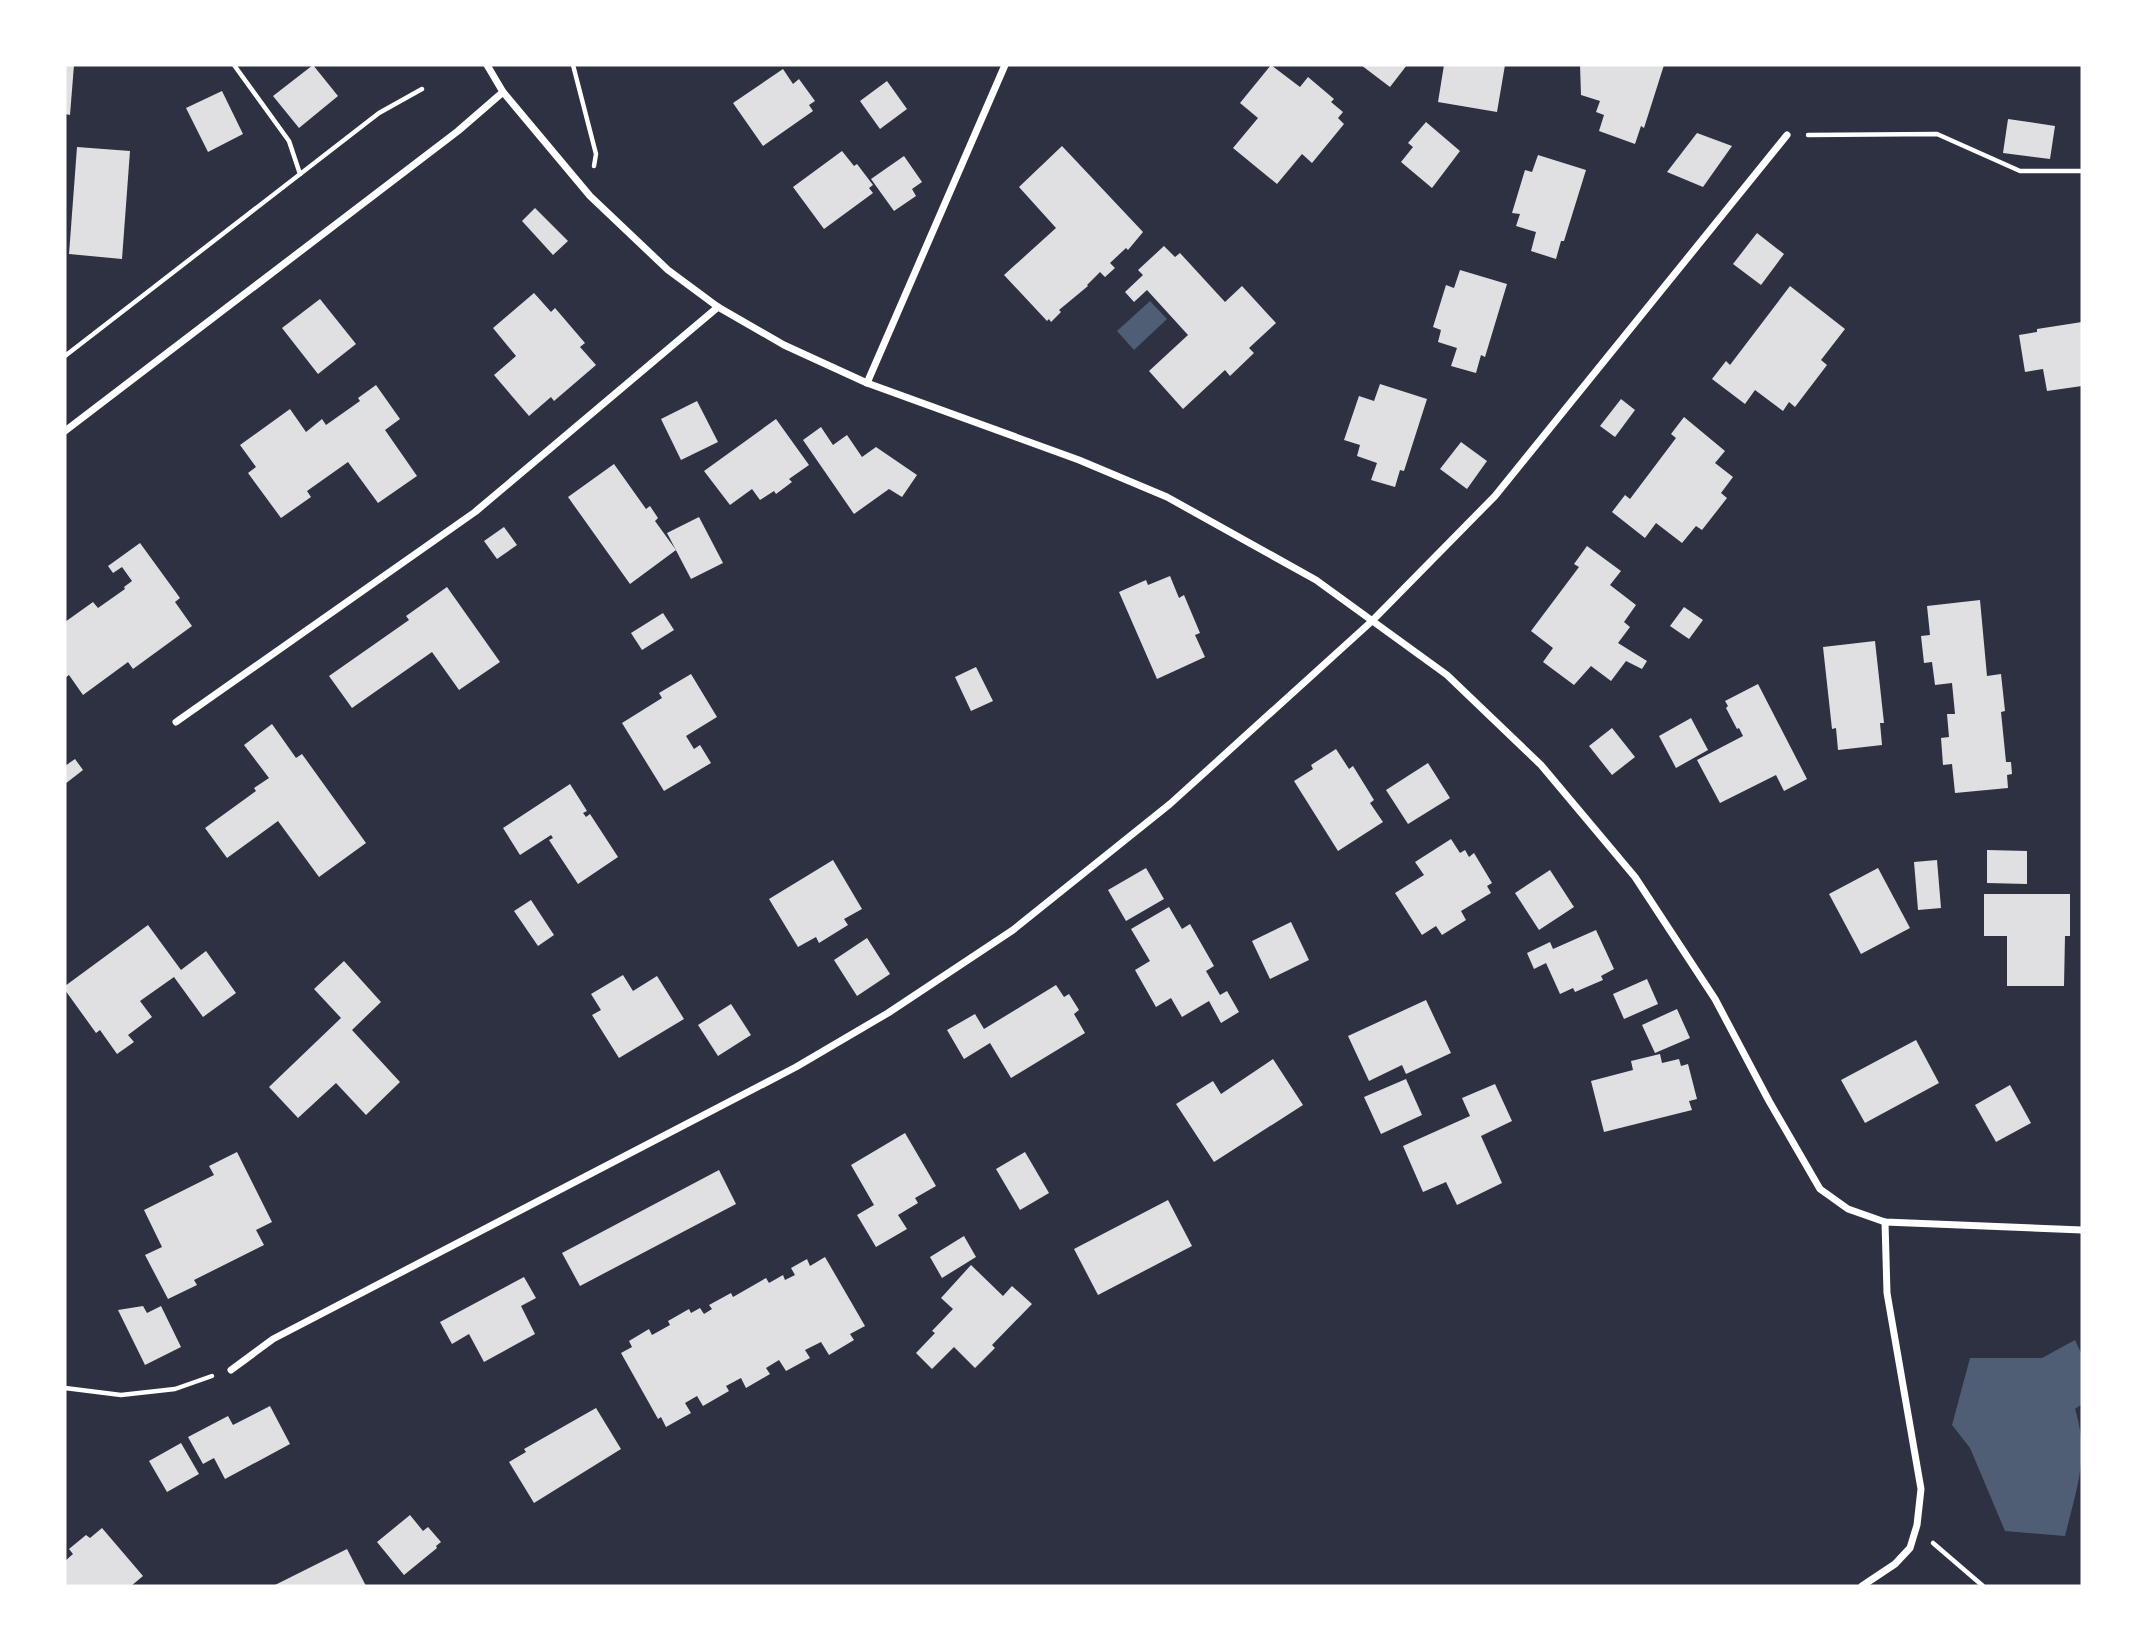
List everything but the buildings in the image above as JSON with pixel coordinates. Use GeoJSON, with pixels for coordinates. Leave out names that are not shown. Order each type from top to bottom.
{"type":"FeatureCollection","features":[{"type":"Feature","properties":{"kind":"street"},"geometry":{"type":"LineString","coordinates":[[487,65],[503,92],[590,197],[668,270],[718,307],[784,345],[867,383],[1079,460],[1167,497],[1316,580],[1447,675],[1541,765],[1635,877],[1715,999],[1820,1189],[1848,1209],[1885,1222],[2082,1230]]}},
{"type":"Feature","properties":{"kind":"street"},"geometry":{"type":"LineString","coordinates":[[867,383],[1005,65]]}},
{"type":"Feature","properties":{"kind":"street"},"geometry":{"type":"LineString","coordinates":[[65,431],[458,131],[503,92]]}},
{"type":"Feature","properties":{"kind":"street"},"geometry":{"type":"LineString","coordinates":[[231,1370],[273,1339],[796,1067],[888,1013],[1013,930],[1170,804],[1372,621],[1495,496],[1787,135]]}},
{"type":"Feature","properties":{"kind":"street"},"geometry":{"type":"LineString","coordinates":[[176,722],[475,512],[718,307]]}},
{"type":"Feature","properties":{"kind":"street"},"geometry":{"type":"LineString","coordinates":[[1862,1586],[1895,1564],[1910,1548],[1917,1525],[1921,1489],[1887,1293],[1885,1222]]}},
{"type":"Feature","properties":{"kind":"path"},"geometry":{"type":"LineString","coordinates":[[234,65],[289,141],[300,174]]}},
{"type":"Feature","properties":{"kind":"path"},"geometry":{"type":"LineString","coordinates":[[573,65],[596,154],[590,197]]}},
{"type":"Feature","properties":{"kind":"path"},"geometry":{"type":"LineString","coordinates":[[65,356],[379,113],[422,89]]}},
{"type":"Feature","properties":{"kind":"path"},"geometry":{"type":"LineString","coordinates":[[1787,135],[1937,134],[2020,171],[2082,171]]}},
{"type":"Feature","properties":{"kind":"path"},"geometry":{"type":"LineString","coordinates":[[65,1388],[121,1395],[175,1389],[231,1370]]}},
{"type":"Feature","properties":{"kind":"path"},"geometry":{"type":"LineString","coordinates":[[1917,1525],[1942,1553],[1983,1586]]}},
{"type":"Feature","properties":{"kind":"water"},"geometry":{"type":"Polygon","coordinates":[[[1150,301],[1167,319],[1134,350],[1117,331],[1150,301]]]}},
{"type":"Feature","properties":{"kind":"water"},"geometry":{"type":"Polygon","coordinates":[[[2075,1340],[2082,1355],[2082,1404],[2075,1409],[2081,1458],[2077,1488],[2065,1536],[2005,1531],[1970,1448],[1952,1425],[1970,1358],[2042,1358],[2075,1340]]]}}]}
